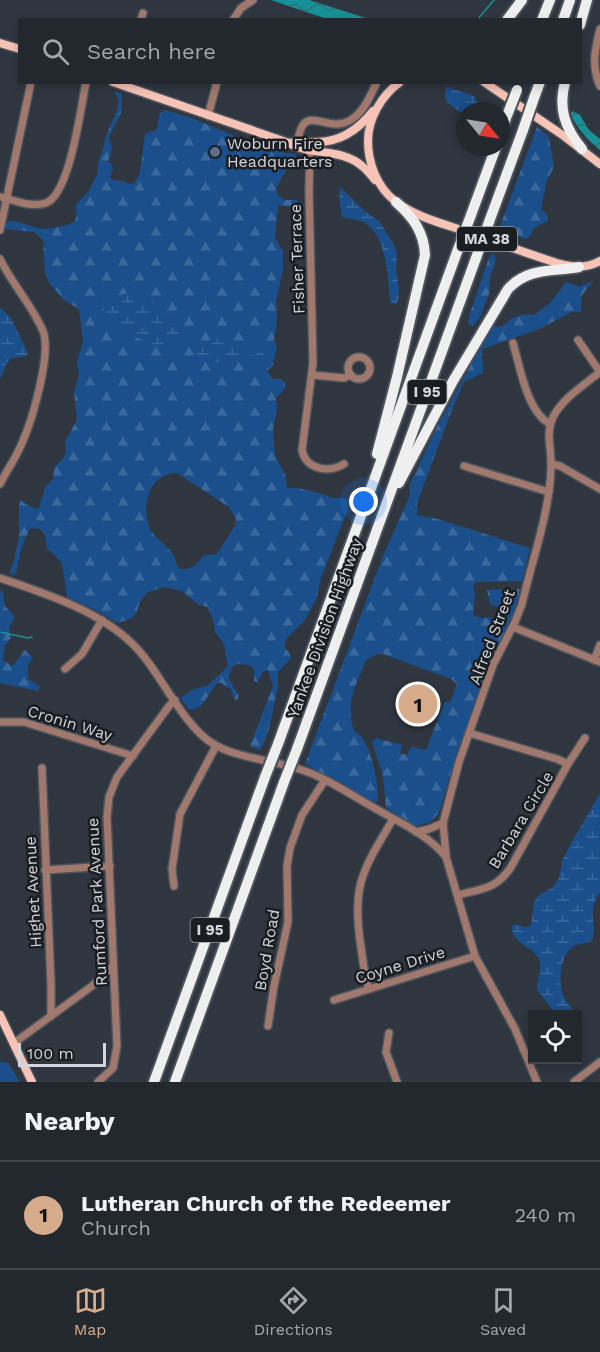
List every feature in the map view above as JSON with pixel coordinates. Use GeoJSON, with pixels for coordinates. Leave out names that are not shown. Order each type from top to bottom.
{"type":"FeatureCollection","features":[{"type":"Feature","properties":{"kind":"highway"},"geometry":{"type":"LineString","coordinates":[[508,18],[522,0]]}},
{"type":"Feature","properties":{"kind":"highway"},"geometry":{"type":"LineString","coordinates":[[543,18],[550,0]]}},
{"type":"Feature","properties":{"kind":"highway"},"geometry":{"type":"LineString","coordinates":[[564,18],[570,0]]}},
{"type":"Feature","properties":{"kind":"highway"},"geometry":{"type":"LineString","coordinates":[[582,18],[587,0]]}},
{"type":"Feature","properties":{"kind":"highway","name":"Yankee Division Highway"},"geometry":{"type":"LineString","coordinates":[[175,1082],[539,84]]}},
{"type":"Feature","properties":{"kind":"highway"},"geometry":{"type":"LineString","coordinates":[[565,84],[562,100],[563,117],[572,136],[582,149]]}},
{"type":"Feature","properties":{"kind":"highway"},"geometry":{"type":"LineString","coordinates":[[510,107],[518,86]]}},
{"type":"Feature","properties":{"kind":"highway","name":"Yankee Division Highway"},"geometry":{"type":"LineString","coordinates":[[154,1082],[493,156]]}},
{"type":"Feature","properties":{"kind":"highway"},"geometry":{"type":"LineString","coordinates":[[358,524],[397,377],[425,255],[419,227],[396,202]]}},
{"type":"Feature","properties":{"kind":"highway"},"geometry":{"type":"LineString","coordinates":[[378,526],[440,404],[505,292],[515,282],[531,273],[579,267]]}},
{"type":"Feature","properties":{"kind":"main road"},"geometry":{"type":"LineString","coordinates":[[0,43],[18,49]]}},
{"type":"Feature","properties":{"kind":"main road","name":"MA 38"},"geometry":{"type":"LineString","coordinates":[[119,84],[294,144],[310,146],[352,159],[363,166],[396,202],[420,215],[557,263],[579,267],[590,266],[600,261]]}},
{"type":"Feature","properties":{"kind":"main road","name":"MA 38"},"geometry":{"type":"LineString","coordinates":[[310,146],[332,141],[350,133],[365,121],[398,84]]}},
{"type":"Feature","properties":{"kind":"main road"},"geometry":{"type":"LineString","coordinates":[[487,84],[598,162]]}},
{"type":"Feature","properties":{"kind":"main road"},"geometry":{"type":"LineString","coordinates":[[382,187],[371,161],[368,141],[372,121],[383,99]]}},
{"type":"Feature","properties":{"kind":"main road"},"geometry":{"type":"LineString","coordinates":[[0,1016],[32,1082]]}},
{"type":"Feature","properties":{"kind":"street"},"geometry":{"type":"LineString","coordinates":[[234,18],[241,8],[253,0]]}},
{"type":"Feature","properties":{"kind":"street"},"geometry":{"type":"LineString","coordinates":[[600,29],[594,58],[600,86]]}},
{"type":"Feature","properties":{"kind":"street"},"geometry":{"type":"LineString","coordinates":[[0,230],[3,197],[31,84]]}},
{"type":"Feature","properties":{"kind":"street"},"geometry":{"type":"LineString","coordinates":[[3,197],[31,204],[43,204],[50,201],[58,192],[68,171],[86,84]]}},
{"type":"Feature","properties":{"kind":"street"},"geometry":{"type":"LineString","coordinates":[[208,116],[216,84]]}},
{"type":"Feature","properties":{"kind":"street"},"geometry":{"type":"LineString","coordinates":[[294,144],[301,128],[309,120],[342,123],[357,115],[376,84]]}},
{"type":"Feature","properties":{"kind":"street","name":"Fisher Terrace"},"geometry":{"type":"LineString","coordinates":[[310,146],[312,375],[302,443],[303,456],[308,464],[318,468],[333,468],[344,464]]}},
{"type":"Feature","properties":{"kind":"street"},"geometry":{"type":"LineString","coordinates":[[0,259],[42,328],[45,345],[38,390],[28,427],[19,450],[0,484]]}},
{"type":"Feature","properties":{"kind":"street"},"geometry":{"type":"LineString","coordinates":[[513,343],[533,406],[550,424],[562,404],[600,372],[578,340]]}},
{"type":"Feature","properties":{"kind":"street"},"geometry":{"type":"LineString","coordinates":[[312,375],[345,378],[351,375]]}},
{"type":"Feature","properties":{"kind":"street","name":"Alfred Street"},"geometry":{"type":"LineString","coordinates":[[537,1082],[519,1037],[475,956],[446,856],[443,823],[469,733],[484,697],[494,664],[521,609],[549,492],[550,424]]}},
{"type":"Feature","properties":{"kind":"street"},"geometry":{"type":"LineString","coordinates":[[551,464],[560,466],[600,489]]}},
{"type":"Feature","properties":{"kind":"street"},"geometry":{"type":"LineString","coordinates":[[464,466],[549,492]]}},
{"type":"Feature","properties":{"kind":"street"},"geometry":{"type":"LineString","coordinates":[[0,578],[39,592],[102,620],[123,634],[135,645],[195,729],[216,746],[300,769],[325,780],[416,832],[446,856]]}},
{"type":"Feature","properties":{"kind":"street"},"geometry":{"type":"LineString","coordinates":[[65,669],[84,651],[102,620]]}},
{"type":"Feature","properties":{"kind":"street"},"geometry":{"type":"LineString","coordinates":[[513,627],[597,661],[600,645]]}},
{"type":"Feature","properties":{"kind":"street","name":"Rumford Park Avenue"},"geometry":{"type":"LineString","coordinates":[[98,1082],[112,1069],[117,1055],[106,817],[108,802],[117,777],[175,700]]}},
{"type":"Feature","properties":{"kind":"street","name":"Cronin Way"},"geometry":{"type":"LineString","coordinates":[[0,722],[24,723],[132,756]]}},
{"type":"Feature","properties":{"kind":"street","name":"Barbara Circle"},"geometry":{"type":"LineString","coordinates":[[469,733],[568,764]]}},
{"type":"Feature","properties":{"kind":"street","name":"Barbara Circle"},"geometry":{"type":"LineString","coordinates":[[458,895],[491,886],[502,879],[585,738]]}},
{"type":"Feature","properties":{"kind":"street"},"geometry":{"type":"LineString","coordinates":[[174,886],[172,868],[180,814],[216,746]]}},
{"type":"Feature","properties":{"kind":"street","name":"Highet Avenue"},"geometry":{"type":"LineString","coordinates":[[42,768],[51,1016]]}},
{"type":"Feature","properties":{"kind":"street","name":"Boyd Road"},"geometry":{"type":"LineString","coordinates":[[268,1026],[288,922],[287,866],[290,848],[302,815],[325,780]]}},
{"type":"Feature","properties":{"kind":"street"},"geometry":{"type":"LineString","coordinates":[[369,989],[358,927],[357,897],[367,865],[393,819]]}},
{"type":"Feature","properties":{"kind":"street"},"geometry":{"type":"LineString","coordinates":[[416,832],[425,831],[443,823]]}},
{"type":"Feature","properties":{"kind":"street"},"geometry":{"type":"LineString","coordinates":[[45,870],[110,867]]}},
{"type":"Feature","properties":{"kind":"street","name":"Coyne Drive"},"geometry":{"type":"LineString","coordinates":[[334,1000],[475,956]]}},
{"type":"Feature","properties":{"kind":"street"},"geometry":{"type":"LineString","coordinates":[[14,1043],[92,986],[113,966]]}},
{"type":"Feature","properties":{"kind":"street"},"geometry":{"type":"LineString","coordinates":[[389,1033],[386,1052],[397,1082]]}},
{"type":"Feature","properties":{"kind":"street"},"geometry":{"type":"LineString","coordinates":[[574,1082],[600,1062]]}},
{"type":"Feature","properties":{"kind":"green space"},"geometry":{"type":"Polygon","coordinates":[[[447,87],[474,96],[477,102],[456,102],[456,109],[446,101],[447,87]]]}},
{"type":"Feature","properties":{"kind":"green space"},"geometry":{"type":"Polygon","coordinates":[[[114,93],[122,94],[121,113],[109,137],[112,149],[108,161],[113,169],[110,177],[112,180],[135,183],[140,172],[145,134],[157,129],[160,113],[165,110],[197,120],[260,146],[295,154],[302,161],[299,164],[288,166],[276,188],[279,197],[285,200],[297,200],[304,205],[302,208],[278,205],[275,238],[283,252],[283,269],[276,301],[277,320],[274,339],[277,348],[274,364],[267,371],[273,379],[281,379],[285,383],[285,388],[276,398],[277,410],[273,428],[275,456],[286,476],[287,488],[298,488],[331,498],[345,498],[348,502],[348,509],[321,578],[317,597],[305,620],[287,638],[284,647],[291,658],[278,672],[278,689],[270,723],[259,750],[250,746],[273,686],[268,670],[263,672],[257,682],[254,681],[254,669],[249,665],[233,666],[228,678],[239,696],[237,700],[234,699],[231,689],[221,683],[217,683],[201,706],[193,710],[188,708],[180,698],[194,689],[207,686],[228,666],[224,644],[215,632],[208,607],[199,605],[182,591],[164,587],[148,592],[140,601],[137,612],[132,618],[118,623],[67,597],[62,563],[47,549],[45,535],[40,529],[30,528],[21,549],[16,574],[9,573],[19,536],[19,502],[20,500],[38,509],[46,486],[53,479],[54,467],[64,457],[65,441],[77,420],[74,392],[79,375],[77,362],[83,341],[79,309],[64,300],[50,284],[45,274],[43,240],[34,232],[6,229],[3,226],[8,221],[13,221],[40,228],[51,228],[69,224],[76,219],[76,205],[88,192],[97,175],[105,138],[117,110],[119,100],[114,93]],[[177,473],[162,477],[154,484],[146,504],[146,512],[152,532],[172,552],[180,569],[188,569],[203,556],[216,554],[219,551],[235,526],[236,519],[229,507],[177,473]]]}},
{"type":"Feature","properties":{"kind":"green space"},"geometry":{"type":"Polygon","coordinates":[[[537,127],[549,137],[554,167],[547,180],[541,209],[548,216],[548,221],[535,227],[529,238],[525,239],[514,234],[505,234],[499,229],[537,127]]]}},
{"type":"Feature","properties":{"kind":"green space"},"geometry":{"type":"Polygon","coordinates":[[[340,187],[379,221],[393,243],[397,253],[396,270],[399,289],[396,304],[390,302],[381,245],[370,226],[361,221],[342,217],[340,187]]]}},
{"type":"Feature","properties":{"kind":"green space"},"geometry":{"type":"Polygon","coordinates":[[[493,253],[496,259],[490,278],[489,294],[480,317],[473,326],[470,326],[468,321],[470,313],[489,258],[493,253]]]}},
{"type":"Feature","properties":{"kind":"green space"},"geometry":{"type":"Polygon","coordinates":[[[594,280],[582,295],[581,312],[572,312],[539,329],[482,349],[483,373],[464,382],[417,503],[417,515],[438,519],[530,548],[522,581],[476,582],[473,586],[475,593],[473,615],[480,618],[497,617],[498,607],[490,604],[487,590],[520,589],[515,612],[489,662],[480,693],[458,749],[439,813],[430,822],[416,826],[386,808],[383,776],[372,742],[376,738],[402,745],[400,753],[407,755],[411,747],[426,750],[445,701],[450,703],[457,684],[451,679],[383,654],[377,654],[366,660],[352,695],[351,720],[354,731],[365,743],[373,763],[378,794],[378,801],[375,803],[305,764],[383,556],[410,495],[409,486],[436,429],[492,326],[502,327],[516,316],[534,315],[551,302],[566,282],[580,287],[594,280]]]}},
{"type":"Feature","properties":{"kind":"green space"},"geometry":{"type":"Polygon","coordinates":[[[135,292],[164,309],[184,326],[186,333],[175,347],[154,345],[119,332],[111,325],[104,311],[104,298],[135,292]]]}},
{"type":"Feature","properties":{"kind":"green space"},"geometry":{"type":"Polygon","coordinates":[[[0,308],[11,318],[28,353],[26,356],[10,359],[0,378],[0,308]]]}},
{"type":"Feature","properties":{"kind":"green space"},"geometry":{"type":"Polygon","coordinates":[[[219,339],[233,348],[256,347],[273,363],[272,367],[265,368],[257,357],[250,354],[232,363],[222,363],[199,357],[192,350],[209,340],[219,339]]]}},
{"type":"Feature","properties":{"kind":"green space"},"geometry":{"type":"Polygon","coordinates":[[[2,587],[5,606],[15,617],[9,628],[11,638],[5,645],[3,660],[12,666],[25,650],[33,658],[28,665],[28,679],[40,686],[38,691],[0,683],[0,593],[2,587]]]}},
{"type":"Feature","properties":{"kind":"green space"},"geometry":{"type":"Polygon","coordinates":[[[600,793],[600,893],[592,913],[593,935],[591,941],[570,949],[562,966],[563,994],[573,1010],[553,1010],[537,990],[539,960],[532,951],[515,938],[512,927],[514,924],[524,927],[531,926],[534,902],[539,895],[553,887],[559,878],[562,861],[600,793]]]}},
{"type":"Feature","properties":{"kind":"green space"},"geometry":{"type":"Polygon","coordinates":[[[0,1062],[8,1063],[20,1082],[0,1082],[0,1062]]]}},
{"type":"Feature","properties":{"kind":"water"},"geometry":{"type":"Polygon","coordinates":[[[271,0],[309,0],[366,18],[324,18],[271,0]]]}},
{"type":"Feature","properties":{"kind":"water"},"geometry":{"type":"Polygon","coordinates":[[[572,111],[580,115],[589,130],[600,139],[600,150],[579,129],[571,114],[572,111]]]}},
{"type":"Feature","properties":{"kind":"waterway"},"geometry":{"type":"LineString","coordinates":[[479,18],[494,0]]}},
{"type":"Feature","properties":{"kind":"waterway"},"geometry":{"type":"LineString","coordinates":[[0,632],[32,637]]}},
{"type":"Feature","properties":{"kind":"place","name":"Woburn Fire Headquarters"},"geometry":{"type":"Point","coordinates":[215,152]}},
{"type":"Feature","properties":{"kind":"place","name":"Lutheran Church of the Redeemer"},"geometry":{"type":"Point","coordinates":[418,704]}}]}
